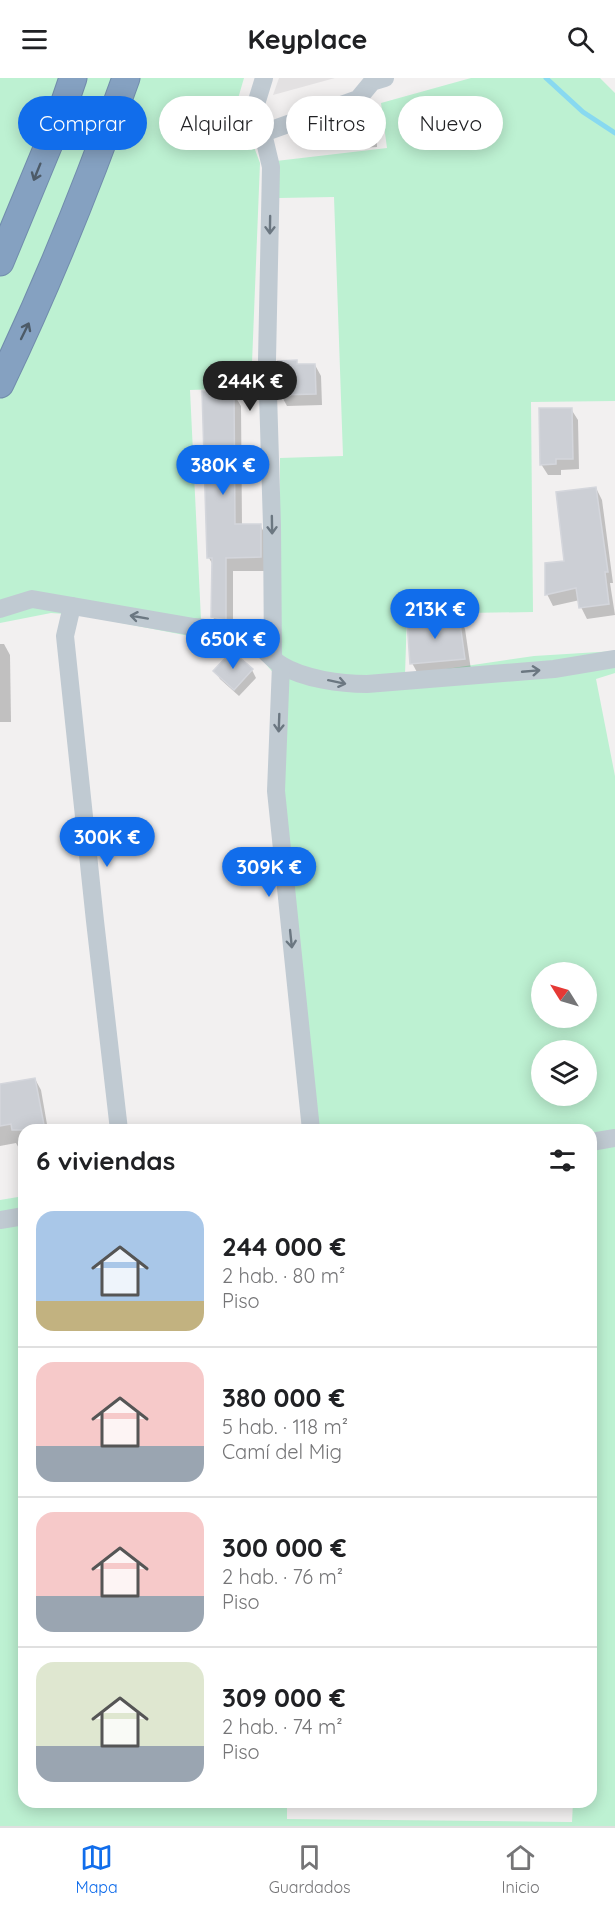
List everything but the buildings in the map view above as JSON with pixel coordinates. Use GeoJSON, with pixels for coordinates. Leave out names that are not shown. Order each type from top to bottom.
{"type":"FeatureCollection","features":[{"type":"Feature","properties":{"kind":"highway"},"geometry":{"type":"LineString","coordinates":[[0,262],[74,78]]}},
{"type":"Feature","properties":{"kind":"highway"},"geometry":{"type":"LineString","coordinates":[[0,384],[32,317],[126,78]]}},
{"type":"Feature","properties":{"kind":"street"},"geometry":{"type":"LineString","coordinates":[[258,96],[264,78]]}},
{"type":"Feature","properties":{"kind":"street"},"geometry":{"type":"LineString","coordinates":[[274,129],[358,99],[372,82],[385,78]]}},
{"type":"Feature","properties":{"kind":"street"},"geometry":{"type":"LineString","coordinates":[[267,150],[271,167],[267,360],[277,662],[276,791],[310,1124]]}},
{"type":"Feature","properties":{"kind":"street"},"geometry":{"type":"LineString","coordinates":[[0,609],[32,599],[194,627],[213,628],[253,642],[277,662],[297,672],[344,684],[554,669],[615,659]]}},
{"type":"Feature","properties":{"kind":"street"},"geometry":{"type":"LineString","coordinates":[[72,606],[65,636],[118,1124]]}},
{"type":"Feature","properties":{"kind":"street"},"geometry":{"type":"LineString","coordinates":[[597,1141],[615,1138]]}},
{"type":"Feature","properties":{"kind":"street"},"geometry":{"type":"LineString","coordinates":[[0,1220],[18,1217]]}},
{"type":"Feature","properties":{"kind":"shaded area"},"geometry":{"type":"Polygon","coordinates":[[[279,78],[335,78],[273,95],[279,78]]]}},
{"type":"Feature","properties":{"kind":"green space"},"geometry":{"type":"Polygon","coordinates":[[[0,78],[244,78],[239,96],[159,96],[159,150],[255,150],[260,163],[251,388],[190,390],[201,620],[279,643],[280,458],[343,456],[334,197],[279,198],[276,161],[386,150],[386,102],[398,98],[398,150],[503,150],[503,96],[406,96],[471,78],[600,78],[615,93],[615,401],[531,402],[533,612],[407,614],[405,675],[534,656],[615,651],[615,673],[596,679],[615,776],[615,1826],[0,1826],[0,1200],[18,1197],[18,1808],[287,1808],[287,1819],[572,1822],[573,1808],[597,1808],[597,1124],[306,1124],[276,676],[252,648],[80,615],[51,613],[0,623],[0,78]]]}},
{"type":"Feature","properties":{"kind":"waterway"},"geometry":{"type":"LineString","coordinates":[[546,78],[583,112],[615,133]]}}]}
